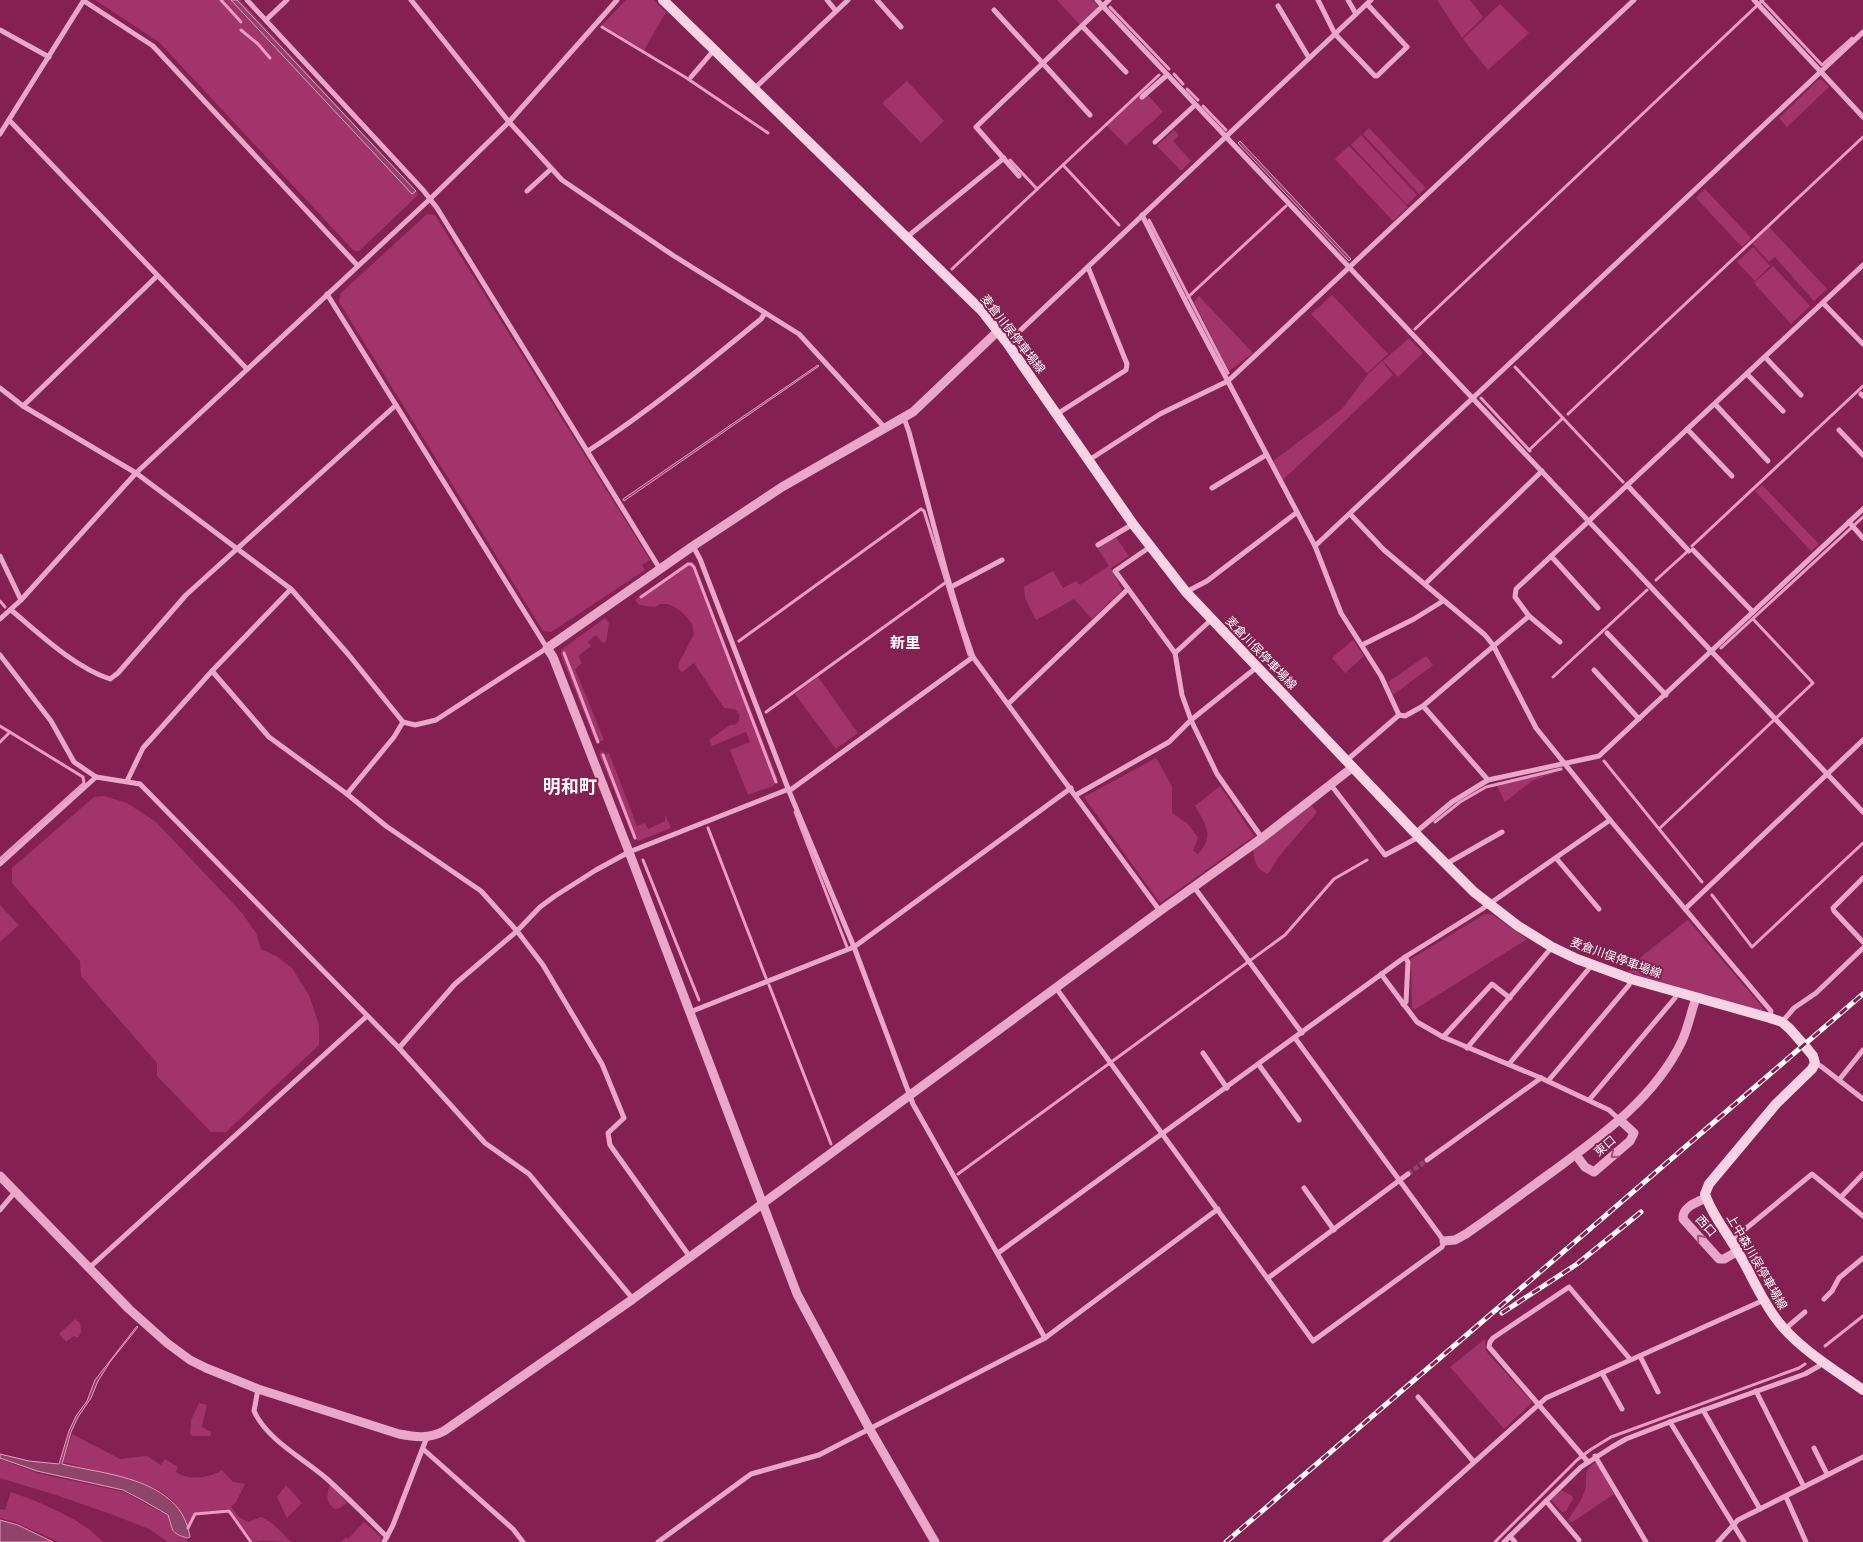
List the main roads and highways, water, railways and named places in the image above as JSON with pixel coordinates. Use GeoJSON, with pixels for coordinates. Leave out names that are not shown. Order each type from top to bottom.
{"type":"FeatureCollection","features":[{"type":"Feature","properties":{"kind":"main road","name":"麦倉川俣停車場線"},"geometry":{"type":"LineString","coordinates":[[663,0],[969,298],[1007,343],[1133,524],[1186,592],[1445,864],[1518,926],[1552,947],[1592,966],[1631,979],[1782,1022],[1804,1045],[1813,1056],[1815,1063],[1807,1076],[1776,1104],[1709,1184],[1705,1194],[1706,1198]]}},
{"type":"Feature","properties":{"kind":"main road","name":"上中森川俣停車場線"},"geometry":{"type":"LineString","coordinates":[[1706,1198],[1738,1250],[1778,1323],[1791,1336],[1863,1390]]}},
{"type":"Feature","properties":{"kind":"waterway"},"geometry":{"type":"LineString","coordinates":[[221,0],[241,22]]}},
{"type":"Feature","properties":{"kind":"waterway"},"geometry":{"type":"LineString","coordinates":[[1761,0],[1822,65],[1852,38]]}},
{"type":"Feature","properties":{"kind":"waterway"},"geometry":{"type":"LineString","coordinates":[[1415,329],[1763,0]]}},
{"type":"Feature","properties":{"kind":"waterway"},"geometry":{"type":"LineString","coordinates":[[1110,7],[1169,69]]}},
{"type":"Feature","properties":{"kind":"waterway"},"geometry":{"type":"LineString","coordinates":[[602,27],[685,77],[768,133]]}},
{"type":"Feature","properties":{"kind":"waterway"},"geometry":{"type":"LineString","coordinates":[[241,30],[258,44],[270,58]]}},
{"type":"Feature","properties":{"kind":"waterway"},"geometry":{"type":"LineString","coordinates":[[1174,74],[1183,84]]}},
{"type":"Feature","properties":{"kind":"waterway"},"geometry":{"type":"LineString","coordinates":[[952,269],[1159,75]]}},
{"type":"Feature","properties":{"kind":"waterway"},"geometry":{"type":"LineString","coordinates":[[1187,89],[1198,100]]}},
{"type":"Feature","properties":{"kind":"waterway"},"geometry":{"type":"LineString","coordinates":[[1203,106],[1226,130]]}},
{"type":"Feature","properties":{"kind":"waterway"},"geometry":{"type":"LineString","coordinates":[[1568,414],[1863,137]]}},
{"type":"Feature","properties":{"kind":"waterway"},"geometry":{"type":"LineString","coordinates":[[1010,160],[1037,189]]}},
{"type":"Feature","properties":{"kind":"waterway"},"geometry":{"type":"LineString","coordinates":[[1063,165],[1119,225]]}},
{"type":"Feature","properties":{"kind":"waterway"},"geometry":{"type":"LineString","coordinates":[[1188,297],[1286,206]]}},
{"type":"Feature","properties":{"kind":"waterway"},"geometry":{"type":"LineString","coordinates":[[1149,220],[1228,373]]}},
{"type":"Feature","properties":{"kind":"waterway"},"geometry":{"type":"LineString","coordinates":[[1515,367],[1623,482]]}},
{"type":"Feature","properties":{"kind":"waterway"},"geometry":{"type":"LineString","coordinates":[[1692,546],[1863,386]]}},
{"type":"Feature","properties":{"kind":"waterway"},"geometry":{"type":"LineString","coordinates":[[1481,398],[1530,451]]}},
{"type":"Feature","properties":{"kind":"waterway"},"geometry":{"type":"LineString","coordinates":[[1529,450],[1563,418]]}},
{"type":"Feature","properties":{"kind":"waterway"},"geometry":{"type":"LineString","coordinates":[[739,641],[921,509],[924,511],[969,655]]}},
{"type":"Feature","properties":{"kind":"waterway"},"geometry":{"type":"LineString","coordinates":[[1721,648],[1863,517]]}},
{"type":"Feature","properties":{"kind":"waterway"},"geometry":{"type":"LineString","coordinates":[[1656,580],[1688,551]]}},
{"type":"Feature","properties":{"kind":"waterway"},"geometry":{"type":"LineString","coordinates":[[641,597],[688,564],[694,567],[776,782]]}},
{"type":"Feature","properties":{"kind":"waterway"},"geometry":{"type":"LineString","coordinates":[[766,712],[945,583]]}},
{"type":"Feature","properties":{"kind":"waterway"},"geometry":{"type":"LineString","coordinates":[[1553,677],[1647,590]]}},
{"type":"Feature","properties":{"kind":"waterway"},"geometry":{"type":"LineString","coordinates":[[0,601],[5,607]]}},
{"type":"Feature","properties":{"kind":"waterway"},"geometry":{"type":"LineString","coordinates":[[1660,828],[1813,683],[1753,619]]}},
{"type":"Feature","properties":{"kind":"waterway"},"geometry":{"type":"LineString","coordinates":[[564,653],[598,742]]}},
{"type":"Feature","properties":{"kind":"waterway"},"geometry":{"type":"LineString","coordinates":[[0,726],[83,777],[84,783],[0,859]]}},
{"type":"Feature","properties":{"kind":"waterway"},"geometry":{"type":"LineString","coordinates":[[0,742],[10,732]]}},
{"type":"Feature","properties":{"kind":"waterway"},"geometry":{"type":"LineString","coordinates":[[603,755],[635,838]]}},
{"type":"Feature","properties":{"kind":"waterway"},"geometry":{"type":"LineString","coordinates":[[1604,761],[1702,882]]}},
{"type":"Feature","properties":{"kind":"waterway"},"geometry":{"type":"LineString","coordinates":[[1435,822],[1460,802],[1486,787],[1561,769]]}},
{"type":"Feature","properties":{"kind":"waterway"},"geometry":{"type":"LineString","coordinates":[[795,812],[847,947]]}},
{"type":"Feature","properties":{"kind":"waterway"},"geometry":{"type":"LineString","coordinates":[[708,828],[766,978]]}},
{"type":"Feature","properties":{"kind":"waterway"},"geometry":{"type":"LineString","coordinates":[[1712,895],[1752,947],[1863,843]]}},
{"type":"Feature","properties":{"kind":"waterway"},"geometry":{"type":"LineString","coordinates":[[643,860],[699,1000]]}},
{"type":"Feature","properties":{"kind":"waterway"},"geometry":{"type":"LineString","coordinates":[[958,1174],[1285,935],[1334,879],[1367,860]]}},
{"type":"Feature","properties":{"kind":"waterway"},"geometry":{"type":"LineString","coordinates":[[769,985],[831,1144]]}},
{"type":"Feature","properties":{"kind":"waterway"},"geometry":{"type":"LineString","coordinates":[[1825,1346],[1863,1316]]}},
{"type":"Feature","properties":{"kind":"waterway"},"geometry":{"type":"LineString","coordinates":[[1495,1542],[1577,1460],[1611,1437],[1799,1368],[1805,1364]]}},
{"type":"Feature","properties":{"kind":"waterway"},"geometry":{"type":"LineString","coordinates":[[188,1528],[195,1514],[229,1511],[251,1542]]}},
{"type":"Feature","properties":{"kind":"tunnel"},"geometry":{"type":"LineString","coordinates":[[1408,1174],[1427,1160]]}},
{"type":"Feature","properties":{"kind":"railway"},"geometry":{"type":"LineString","coordinates":[[1226,1542],[1863,994]]}},
{"type":"Feature","properties":{"kind":"railway"},"geometry":{"type":"LineString","coordinates":[[1502,1313],[1577,1264],[1641,1212]]}},
{"type":"Feature","properties":{"kind":"district","name":"新里"},"geometry":{"type":"Point","coordinates":[905,643]}},
{"type":"Feature","properties":{"kind":"district","name":"明和町"},"geometry":{"type":"Point","coordinates":[570,787]}}]}
